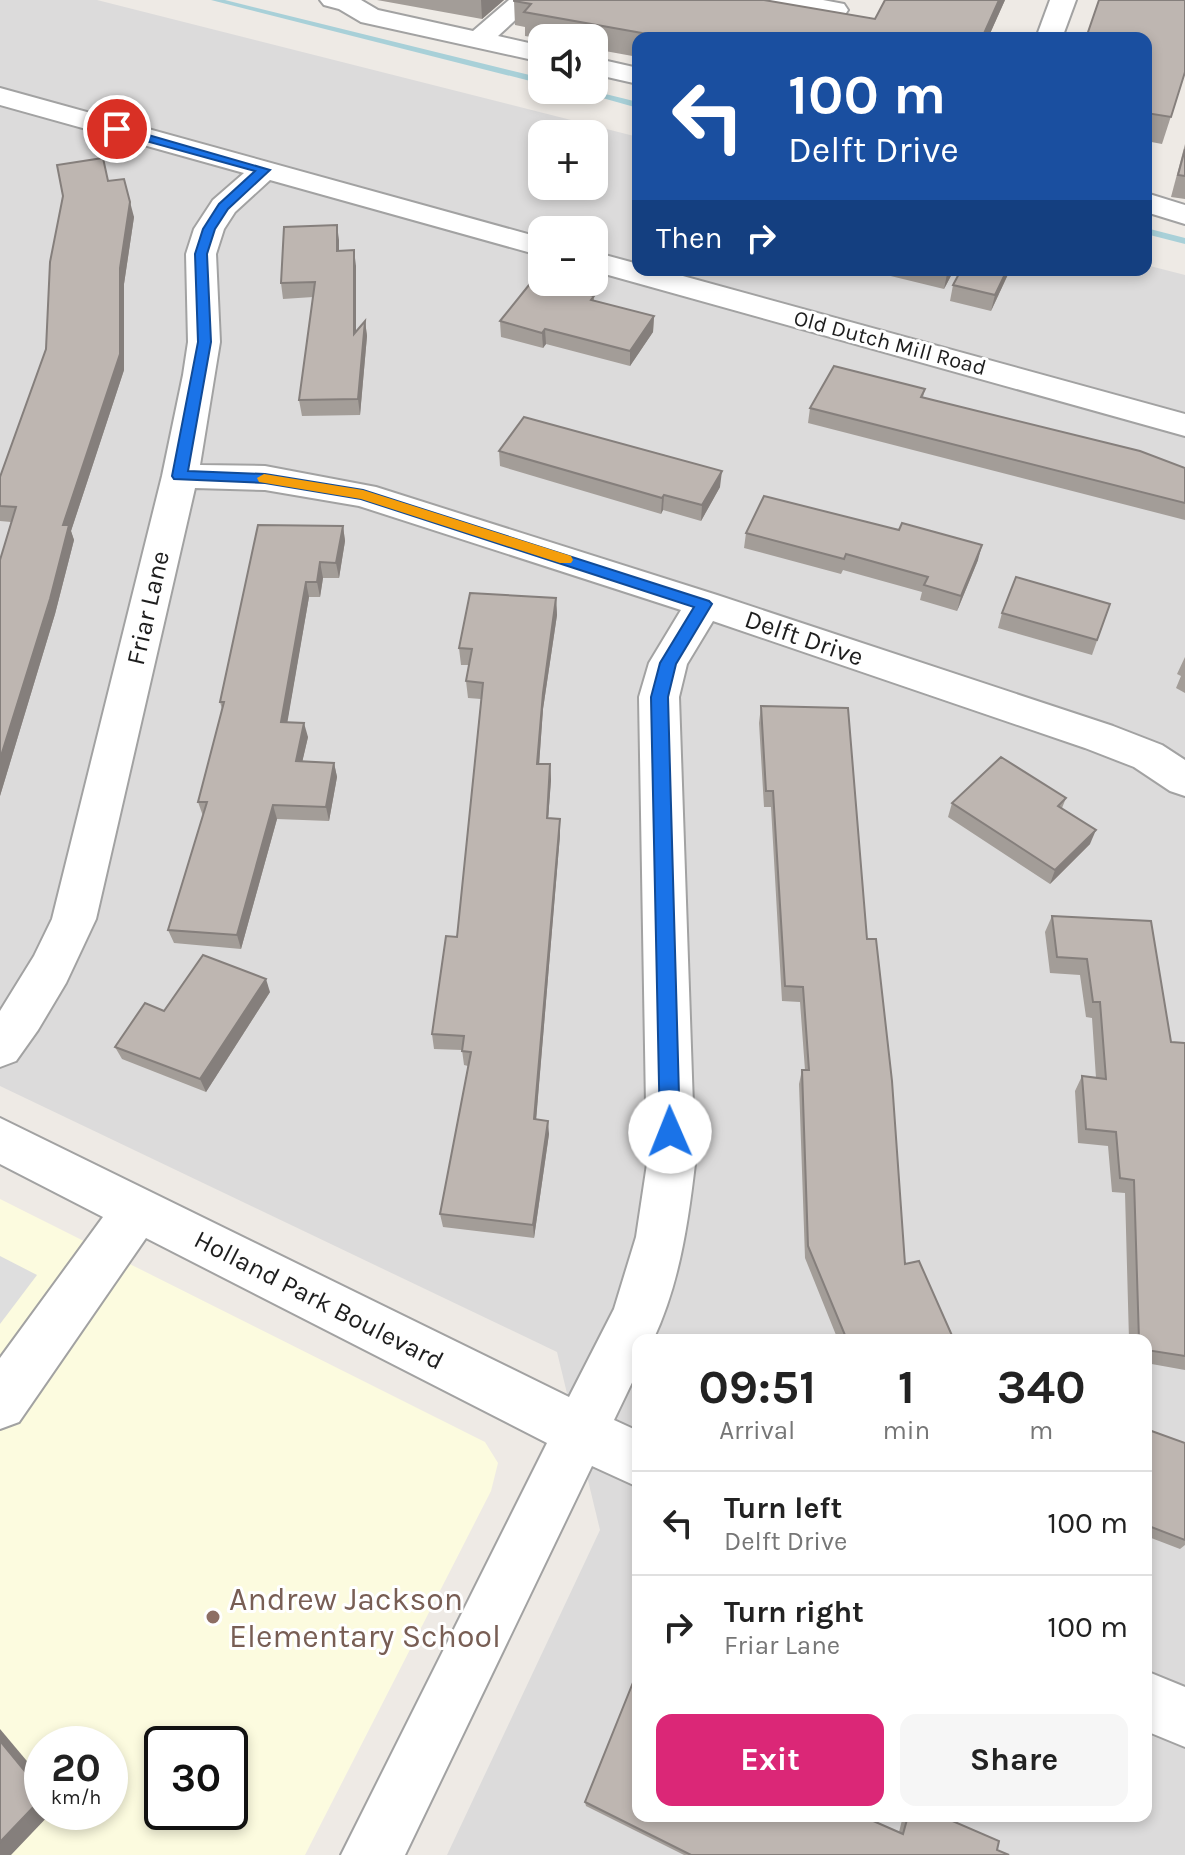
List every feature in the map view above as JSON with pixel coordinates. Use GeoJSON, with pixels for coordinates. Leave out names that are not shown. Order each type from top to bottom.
{"type":"FeatureCollection","features":[{"type":"Feature","properties":{"kind":"street"},"geometry":{"type":"LineString","coordinates":[[333,0],[347,3],[370,16],[528,51]]}},
{"type":"Feature","properties":{"kind":"street"},"geometry":{"type":"LineString","coordinates":[[478,40],[524,0]]}},
{"type":"Feature","properties":{"kind":"street"},"geometry":{"type":"LineString","coordinates":[[779,0],[838,5],[824,32]]}},
{"type":"Feature","properties":{"kind":"street"},"geometry":{"type":"LineString","coordinates":[[1051,32],[1063,0]]}},
{"type":"Feature","properties":{"kind":"street"},"geometry":{"type":"LineString","coordinates":[[608,69],[632,75]]}},
{"type":"Feature","properties":{"kind":"street"},"geometry":{"type":"LineString","coordinates":[[0,96],[528,243]]}},
{"type":"Feature","properties":{"kind":"street","name":"Friar Lane"},"geometry":{"type":"LineString","coordinates":[[0,1047],[32,1004],[74,919],[180,476],[204,342],[201,254],[209,229],[224,206],[264,170]]}},
{"type":"Feature","properties":{"kind":"street"},"geometry":{"type":"LineString","coordinates":[[1152,204],[1185,215]]}},
{"type":"Feature","properties":{"kind":"street","name":"Old Dutch Mill Road"},"geometry":{"type":"LineString","coordinates":[[608,265],[632,272]]}},
{"type":"Feature","properties":{"kind":"street","name":"Old Dutch Mill Road"},"geometry":{"type":"LineString","coordinates":[[648,276],[1185,425]]}},
{"type":"Feature","properties":{"kind":"street","name":"Delft Drive"},"geometry":{"type":"LineString","coordinates":[[180,476],[265,478],[363,495],[704,604],[1099,737],[1148,756],[1185,780]]}},
{"type":"Feature","properties":{"kind":"street"},"geometry":{"type":"LineString","coordinates":[[372,1855],[638,1315],[661,1237],[671,1164],[659,697],[668,663],[704,604]]}},
{"type":"Feature","properties":{"kind":"street","name":"Holland Park Boulevard"},"geometry":{"type":"LineString","coordinates":[[0,1140],[632,1457]]}},
{"type":"Feature","properties":{"kind":"street"},"geometry":{"type":"LineString","coordinates":[[0,1403],[138,1209]]}},
{"type":"Feature","properties":{"kind":"street"},"geometry":{"type":"LineString","coordinates":[[1152,1703],[1185,1717]]}},
{"type":"Feature","properties":{"kind":"shaded area"},"geometry":{"type":"Polygon","coordinates":[[[0,0],[97,0],[571,120],[528,120],[528,200],[608,200],[608,129],[632,135],[632,276],[1152,276],[1152,267],[1185,275],[1185,1855],[447,1855],[600,1530],[557,1352],[0,1086],[0,0]]]}},
{"type":"Feature","properties":{"kind":"shaded area","name":"Andrew Jackson Elementary School"},"geometry":{"type":"Polygon","coordinates":[[[0,1199],[485,1442],[498,1463],[491,1491],[305,1855],[0,1855],[0,1199]]]}},
{"type":"Feature","properties":{"kind":"shaded area"},"geometry":{"type":"Polygon","coordinates":[[[0,1256],[37,1275],[0,1324],[0,1256]]]}},
{"type":"Feature","properties":{"kind":"building"},"geometry":{"type":"Polygon","coordinates":[[[514,0],[764,0],[875,19],[885,0],[999,0],[985,32],[636,32],[608,27],[608,24],[524,12],[531,4],[514,0]]]}},
{"type":"Feature","properties":{"kind":"building"},"geometry":{"type":"Polygon","coordinates":[[[1099,0],[1185,0],[1185,72],[1171,117],[1152,114],[1152,32],[1088,32],[1099,0]]]}},
{"type":"Feature","properties":{"kind":"building"},"geometry":{"type":"Polygon","coordinates":[[[1185,149],[1185,176],[1178,175],[1185,149]]]}},
{"type":"Feature","properties":{"kind":"building"},"geometry":{"type":"Polygon","coordinates":[[[103,158],[108,181],[124,179],[130,202],[120,268],[120,354],[63,525],[69,525],[50,599],[0,759],[0,560],[16,507],[0,506],[0,477],[46,349],[50,262],[63,196],[57,165],[103,158]]]}},
{"type":"Feature","properties":{"kind":"building"},"geometry":{"type":"Polygon","coordinates":[[[337,225],[337,251],[354,250],[354,334],[365,321],[358,399],[299,400],[315,282],[281,283],[284,227],[337,225]]]}},
{"type":"Feature","properties":{"kind":"building"},"geometry":{"type":"Polygon","coordinates":[[[958,276],[1004,276],[995,295],[953,285],[958,276]]]}},
{"type":"Feature","properties":{"kind":"building"},"geometry":{"type":"Polygon","coordinates":[[[528,286],[528,296],[594,296],[591,300],[654,316],[630,351],[500,321],[528,286]]]}},
{"type":"Feature","properties":{"kind":"building"},"geometry":{"type":"Polygon","coordinates":[[[834,366],[925,389],[921,397],[1140,451],[1185,468],[1185,503],[810,408],[834,366]]]}},
{"type":"Feature","properties":{"kind":"building"},"geometry":{"type":"Polygon","coordinates":[[[524,417],[722,471],[702,505],[664,495],[662,498],[499,451],[524,417]]]}},
{"type":"Feature","properties":{"kind":"building"},"geometry":{"type":"Polygon","coordinates":[[[764,496],[899,530],[902,523],[982,545],[961,596],[924,585],[928,577],[846,554],[844,559],[746,533],[764,496]]]}},
{"type":"Feature","properties":{"kind":"building"},"geometry":{"type":"Polygon","coordinates":[[[258,525],[343,526],[336,563],[320,562],[317,582],[306,582],[281,722],[304,723],[296,761],[334,763],[326,807],[273,805],[237,935],[168,930],[207,802],[198,802],[224,702],[220,702],[258,525]]]}},
{"type":"Feature","properties":{"kind":"building"},"geometry":{"type":"Polygon","coordinates":[[[1016,577],[1110,604],[1097,640],[1002,613],[1016,577]]]}},
{"type":"Feature","properties":{"kind":"building"},"geometry":{"type":"Polygon","coordinates":[[[470,593],[556,598],[537,764],[550,764],[547,818],[560,819],[534,1119],[548,1121],[533,1225],[440,1214],[471,1052],[462,1051],[464,1036],[432,1034],[446,936],[457,937],[483,683],[466,681],[472,649],[459,648],[470,593]]]}},
{"type":"Feature","properties":{"kind":"building"},"geometry":{"type":"Polygon","coordinates":[[[761,706],[848,708],[867,939],[876,939],[892,1081],[905,1264],[919,1261],[951,1334],[845,1334],[808,1246],[802,1070],[809,1070],[803,987],[785,986],[773,791],[766,791],[761,706]]]}},
{"type":"Feature","properties":{"kind":"building"},"geometry":{"type":"Polygon","coordinates":[[[1001,757],[1066,798],[1058,806],[1096,830],[1055,870],[952,803],[1001,757]]]}},
{"type":"Feature","properties":{"kind":"building"},"geometry":{"type":"Polygon","coordinates":[[[1052,916],[1151,921],[1171,1042],[1185,1043],[1185,1356],[1152,1351],[1152,1334],[1139,1334],[1134,1180],[1120,1178],[1116,1132],[1086,1129],[1082,1076],[1106,1079],[1100,1002],[1093,1002],[1087,959],[1057,957],[1052,916]]]}},
{"type":"Feature","properties":{"kind":"building"},"geometry":{"type":"Polygon","coordinates":[[[203,955],[266,979],[200,1079],[115,1047],[145,1003],[164,1011],[203,955]]]}},
{"type":"Feature","properties":{"kind":"building"},"geometry":{"type":"Polygon","coordinates":[[[1152,1431],[1185,1443],[1185,1540],[1152,1527],[1152,1431]]]}},
{"type":"Feature","properties":{"kind":"building"},"geometry":{"type":"Polygon","coordinates":[[[632,1685],[632,1822],[876,1822],[903,1834],[906,1822],[955,1822],[999,1841],[997,1850],[1009,1855],[691,1855],[585,1802],[632,1685]]]}},
{"type":"Feature","properties":{"kind":"building"},"geometry":{"type":"Polygon","coordinates":[[[0,1741],[24,1770],[24,1817],[0,1842],[0,1741]]]}},
{"type":"Feature","properties":{"kind":"waterway"},"geometry":{"type":"LineString","coordinates":[[215,0],[528,78]]}},
{"type":"Feature","properties":{"kind":"waterway"},"geometry":{"type":"LineString","coordinates":[[608,98],[632,104]]}},
{"type":"Feature","properties":{"kind":"waterway"},"geometry":{"type":"LineString","coordinates":[[1152,233],[1185,241]]}},
{"type":"Feature","properties":{"kind":"slow traffic"},"geometry":{"type":"LineString","coordinates":[[264,478],[363,495],[565,560]]}},
{"type":"Feature","properties":{"kind":"place","name":"Andrew Jackson Elementary School"},"geometry":{"type":"Point","coordinates":[213,1617]}},
{"type":"Feature","properties":{"kind":"route"},"geometry":{"type":"LineString","coordinates":[[117,129],[264,170],[224,206],[209,229],[201,254],[204,342],[180,476],[265,478],[363,495],[704,604],[668,663],[659,697],[670,1132]]}}]}
